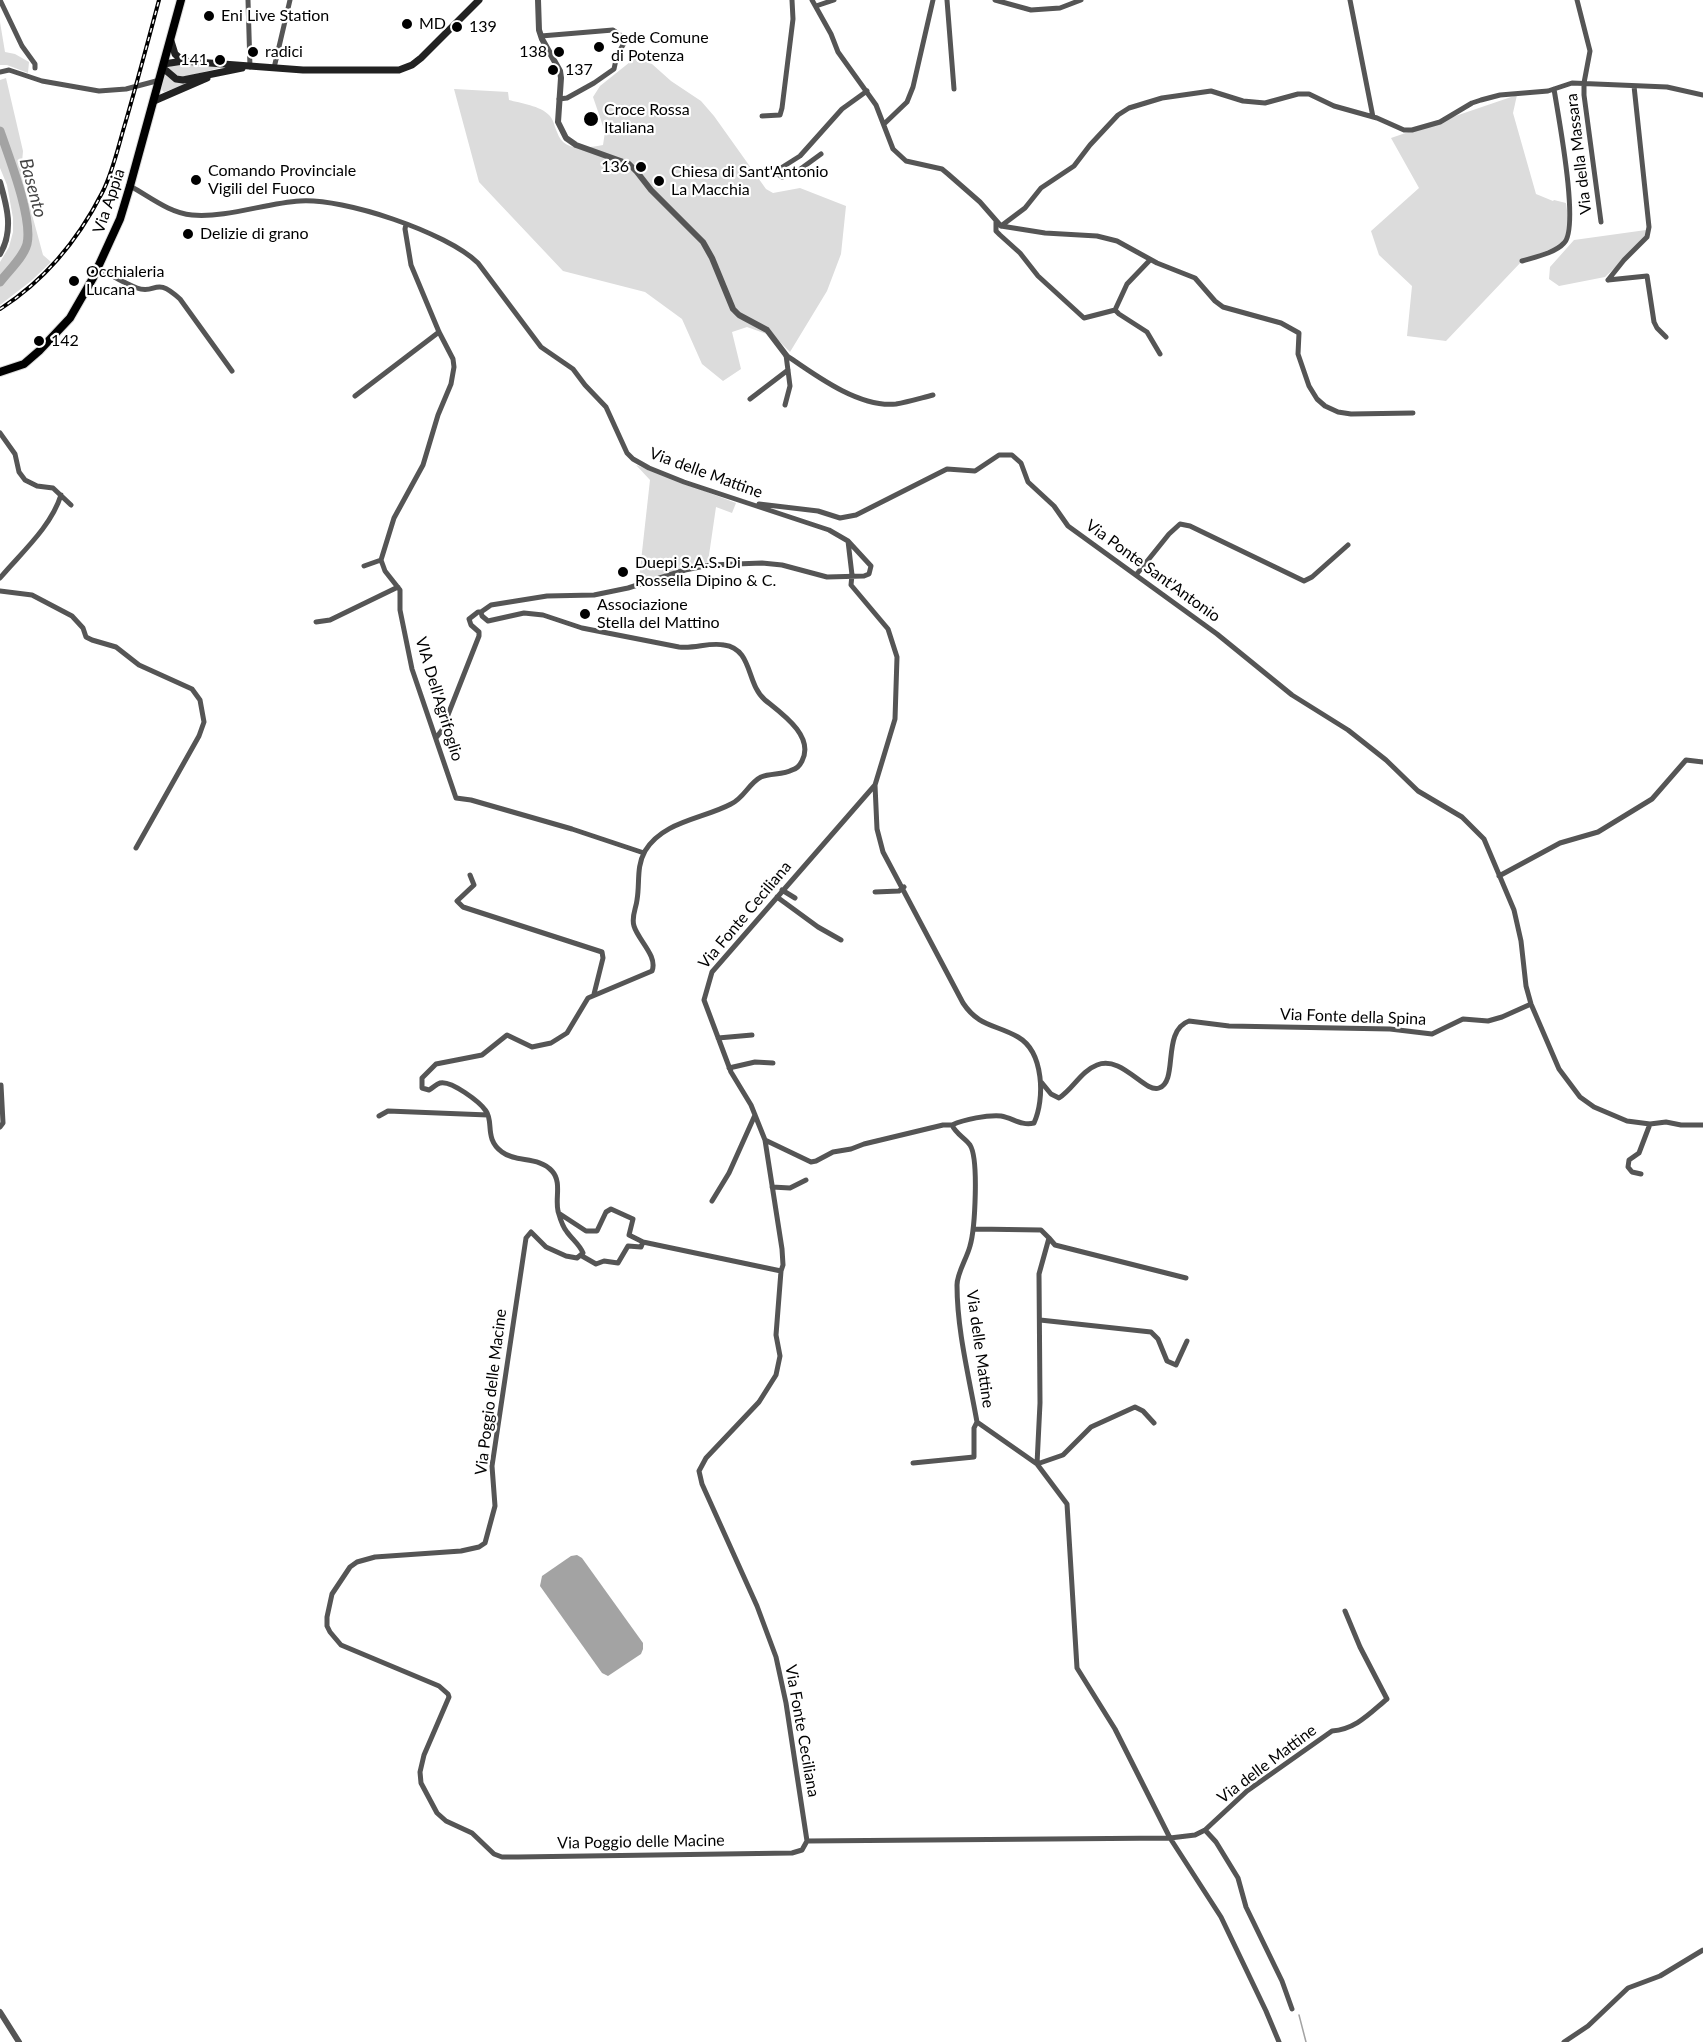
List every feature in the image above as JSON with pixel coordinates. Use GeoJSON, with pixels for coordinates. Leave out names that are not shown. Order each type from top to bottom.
{"type":"FeatureCollection","features":[{"type":"Feature","properties":{"kind":"main road","name":"Via Appia"},"geometry":{"type":"LineString","coordinates":[[0,372],[24,364],[39,351],[77,308],[98,268],[120,219],[181,0]]}},
{"type":"Feature","properties":{"kind":"main road"},"geometry":{"type":"LineString","coordinates":[[249,67],[179,80],[172,77],[164,66],[183,61],[274,68],[388,71],[404,69],[421,58],[479,0]]}},
{"type":"Feature","properties":{"kind":"main road"},"geometry":{"type":"LineString","coordinates":[[171,39],[172,50],[183,61]]}},
{"type":"Feature","properties":{"kind":"main road"},"geometry":{"type":"LineString","coordinates":[[154,101],[223,72]]}},
{"type":"Feature","properties":{"kind":"street"},"geometry":{"type":"LineString","coordinates":[[0,0],[22,46],[35,64],[35,68]]}},
{"type":"Feature","properties":{"kind":"street"},"geometry":{"type":"LineString","coordinates":[[248,0],[249,67]]}},
{"type":"Feature","properties":{"kind":"street"},"geometry":{"type":"LineString","coordinates":[[274,68],[290,0]]}},
{"type":"Feature","properties":{"kind":"street"},"geometry":{"type":"LineString","coordinates":[[538,0],[541,36],[560,71],[558,122],[567,138],[576,145],[629,164],[703,242],[733,309],[739,315],[767,330],[786,355],[823,381],[872,402],[894,404],[933,395]]}},
{"type":"Feature","properties":{"kind":"street"},"geometry":{"type":"LineString","coordinates":[[762,116],[777,117],[782,108],[793,19],[792,0]]}},
{"type":"Feature","properties":{"kind":"street"},"geometry":{"type":"LineString","coordinates":[[834,0],[814,3],[838,52],[876,105],[889,143],[901,157],[916,165],[944,171],[980,202],[1001,226],[1110,239],[1150,260],[1195,278],[1223,307],[1281,323],[1297,330],[1299,333],[1298,354],[1309,386],[1317,399],[1325,406],[1338,412],[1351,414],[1413,413]]}},
{"type":"Feature","properties":{"kind":"street"},"geometry":{"type":"LineString","coordinates":[[884,124],[907,102],[910,95],[933,0]]}},
{"type":"Feature","properties":{"kind":"street"},"geometry":{"type":"LineString","coordinates":[[947,0],[954,89]]}},
{"type":"Feature","properties":{"kind":"street"},"geometry":{"type":"LineString","coordinates":[[994,0],[1031,10],[1060,8],[1082,0]]}},
{"type":"Feature","properties":{"kind":"street"},"geometry":{"type":"LineString","coordinates":[[1350,0],[1373,117]]}},
{"type":"Feature","properties":{"kind":"street","name":"Via della Massara"},"geometry":{"type":"LineString","coordinates":[[1577,0],[1590,51],[1584,83],[1601,222]]}},
{"type":"Feature","properties":{"kind":"street"},"geometry":{"type":"LineString","coordinates":[[541,36],[613,30],[620,33],[624,41],[614,69],[567,98],[559,99]]}},
{"type":"Feature","properties":{"kind":"street"},"geometry":{"type":"LineString","coordinates":[[0,72],[9,70],[42,81],[99,91],[126,89],[160,80]]}},
{"type":"Feature","properties":{"kind":"street","name":"Via della Massara"},"geometry":{"type":"LineString","coordinates":[[1001,226],[1025,208],[1041,188],[1074,166],[1118,115],[1129,108],[1148,102],[1211,91],[1243,101],[1265,103],[1298,94],[1309,94],[1334,106],[1373,117],[1404,130],[1421,129],[1440,122],[1481,100],[1500,95],[1531,94],[1572,83],[1667,87],[1703,94]]}},
{"type":"Feature","properties":{"kind":"street"},"geometry":{"type":"LineString","coordinates":[[1634,86],[1649,227],[1647,237],[1608,280],[1647,276],[1654,322],[1666,337]]}},
{"type":"Feature","properties":{"kind":"street","name":"Via della Massara"},"geometry":{"type":"LineString","coordinates":[[1522,261],[1556,249],[1565,243],[1570,233],[1570,199],[1554,89]]}},
{"type":"Feature","properties":{"kind":"street"},"geometry":{"type":"LineString","coordinates":[[821,154],[795,172],[782,177],[778,174],[781,168],[807,149],[842,109],[867,91]]}},
{"type":"Feature","properties":{"kind":"street"},"geometry":{"type":"LineString","coordinates":[[0,182],[7,205],[9,223],[4,247],[0,254]]}},
{"type":"Feature","properties":{"kind":"street","name":"Via delle Mattine"},"geometry":{"type":"LineString","coordinates":[[130,186],[165,206],[192,215],[253,209],[298,201],[334,204],[406,224],[456,247],[478,263],[541,347],[573,369],[606,407],[627,453],[633,459],[684,482],[829,530],[848,541],[871,566],[871,572],[867,575],[853,575]]}},
{"type":"Feature","properties":{"kind":"street"},"geometry":{"type":"LineString","coordinates":[[996,221],[996,231],[1020,253],[1038,276],[1084,318],[1115,310]]}},
{"type":"Feature","properties":{"kind":"street"},"geometry":{"type":"LineString","coordinates":[[364,566],[381,560],[394,518],[423,465],[438,415],[451,384],[454,368],[453,359],[411,266],[406,224]]}},
{"type":"Feature","properties":{"kind":"street"},"geometry":{"type":"LineString","coordinates":[[1115,310],[1127,284],[1150,260]]}},
{"type":"Feature","properties":{"kind":"street"},"geometry":{"type":"LineString","coordinates":[[98,268],[138,289],[159,285],[169,289],[180,299],[232,371]]}},
{"type":"Feature","properties":{"kind":"street"},"geometry":{"type":"LineString","coordinates":[[1115,310],[1119,315],[1147,332],[1160,354]]}},
{"type":"Feature","properties":{"kind":"street"},"geometry":{"type":"LineString","coordinates":[[355,396],[439,332]]}},
{"type":"Feature","properties":{"kind":"street"},"geometry":{"type":"LineString","coordinates":[[785,405],[790,386],[786,355]]}},
{"type":"Feature","properties":{"kind":"street"},"geometry":{"type":"LineString","coordinates":[[750,399],[788,370]]}},
{"type":"Feature","properties":{"kind":"street"},"geometry":{"type":"LineString","coordinates":[[0,433],[15,454],[20,472],[26,480],[37,486],[53,489],[71,506]]}},
{"type":"Feature","properties":{"kind":"street","name":"Via Ponte Sant'Antonio"},"geometry":{"type":"LineString","coordinates":[[751,503],[818,511],[840,518],[856,515],[947,468],[975,471],[999,455],[1012,455],[1021,463],[1028,482],[1054,506],[1068,526],[1216,634],[1292,695],[1348,730],[1386,760],[1418,792],[1462,817],[1484,839],[1514,910],[1521,941],[1526,986],[1532,1004]]}},
{"type":"Feature","properties":{"kind":"street"},"geometry":{"type":"LineString","coordinates":[[0,578],[36,536],[57,507],[61,495]]}},
{"type":"Feature","properties":{"kind":"street"},"geometry":{"type":"LineString","coordinates":[[1136,575],[1180,524],[1191,526],[1304,580],[1307,580],[1348,545]]}},
{"type":"Feature","properties":{"kind":"street"},"geometry":{"type":"LineString","coordinates":[[765,1140],[811,1162],[833,1152],[976,1119],[1000,1116],[1027,1125],[1034,1123],[1039,1112],[1042,1083],[1032,1052],[1020,1038],[972,1016],[883,852],[877,829],[875,784],[895,719],[897,657],[888,629],[851,585],[853,575],[848,541]]}},
{"type":"Feature","properties":{"kind":"street","name":"VIA Dell'Agrifoglio"},"geometry":{"type":"LineString","coordinates":[[381,560],[385,571],[398,587],[401,596],[400,610],[412,669],[456,798],[471,800],[561,826],[644,853]]}},
{"type":"Feature","properties":{"kind":"street"},"geometry":{"type":"LineString","coordinates":[[436,738],[442,730],[479,636],[479,632],[471,625],[469,619],[491,605],[547,596],[594,595],[628,588],[685,570],[719,564],[762,563],[792,567],[820,576],[853,575]]}},
{"type":"Feature","properties":{"kind":"street"},"geometry":{"type":"LineString","coordinates":[[316,622],[330,620],[398,587]]}},
{"type":"Feature","properties":{"kind":"street"},"geometry":{"type":"LineString","coordinates":[[0,591],[32,595],[72,616],[83,628],[86,637],[116,647],[140,665],[192,689],[200,700],[204,722],[199,736],[136,848]]}},
{"type":"Feature","properties":{"kind":"street"},"geometry":{"type":"LineString","coordinates":[[481,612],[488,621],[524,613],[543,615],[582,628],[679,647],[690,648],[712,644],[731,646],[743,656],[755,687],[762,698],[782,713],[801,737],[805,751],[802,761],[796,768],[788,772],[761,777],[731,804],[669,829],[656,837],[644,853],[639,869],[633,920],[637,933],[652,958],[653,968],[649,973],[594,994],[586,1000],[567,1032],[551,1043],[532,1047],[507,1035],[482,1055],[436,1064],[422,1078],[422,1088],[425,1090],[439,1083],[450,1084],[478,1102],[488,1115],[490,1135],[498,1149],[511,1157],[545,1165],[554,1174],[558,1182],[559,1213],[567,1232],[583,1251],[582,1256]]}},
{"type":"Feature","properties":{"kind":"street"},"geometry":{"type":"LineString","coordinates":[[1499,876],[1560,843],[1599,832],[1652,799],[1686,760],[1703,762]]}},
{"type":"Feature","properties":{"kind":"street","name":"Via Fonte Ceciliana"},"geometry":{"type":"LineString","coordinates":[[807,1841],[786,1703],[776,1657],[757,1606],[702,1484],[699,1471],[706,1458],[759,1402],[776,1375],[780,1356],[776,1335],[783,1265],[765,1140],[755,1115],[729,1068],[704,1000],[712,972],[875,784]]}},
{"type":"Feature","properties":{"kind":"street"},"geometry":{"type":"LineString","coordinates":[[470,875],[474,885],[457,901],[464,907],[602,952],[603,958],[594,994]]}},
{"type":"Feature","properties":{"kind":"street"},"geometry":{"type":"LineString","coordinates":[[875,892],[899,891],[904,887]]}},
{"type":"Feature","properties":{"kind":"street"},"geometry":{"type":"LineString","coordinates":[[782,891],[795,898]]}},
{"type":"Feature","properties":{"kind":"street"},"geometry":{"type":"LineString","coordinates":[[777,897],[818,927],[842,940]]}},
{"type":"Feature","properties":{"kind":"street"},"geometry":{"type":"LineString","coordinates":[[1532,1004],[1559,1069],[1580,1097],[1594,1107],[1627,1121],[1703,1125]]}},
{"type":"Feature","properties":{"kind":"street","name":"Via Fonte della Spina"},"geometry":{"type":"LineString","coordinates":[[1042,1083],[1051,1094],[1059,1098],[1086,1071],[1098,1064],[1110,1064],[1122,1068],[1152,1088],[1160,1088],[1167,1082],[1174,1038],[1179,1028],[1190,1021],[1229,1026],[1390,1029],[1432,1034],[1463,1018],[1488,1020],[1502,1017],[1532,1004]]}},
{"type":"Feature","properties":{"kind":"street"},"geometry":{"type":"LineString","coordinates":[[718,1038],[752,1035]]}},
{"type":"Feature","properties":{"kind":"street"},"geometry":{"type":"LineString","coordinates":[[729,1068],[755,1062],[773,1063]]}},
{"type":"Feature","properties":{"kind":"street"},"geometry":{"type":"LineString","coordinates":[[0,1127],[3,1123],[1,1085]]}},
{"type":"Feature","properties":{"kind":"street"},"geometry":{"type":"LineString","coordinates":[[379,1116],[388,1111],[488,1115]]}},
{"type":"Feature","properties":{"kind":"street"},"geometry":{"type":"LineString","coordinates":[[712,1202],[729,1173],[755,1115]]}},
{"type":"Feature","properties":{"kind":"street"},"geometry":{"type":"LineString","coordinates":[[1641,1174],[1632,1172],[1628,1167],[1629,1160],[1640,1153],[1650,1124]]}},
{"type":"Feature","properties":{"kind":"street","name":"Via delle Mattine"},"geometry":{"type":"LineString","coordinates":[[952,1125],[954,1130],[971,1146],[974,1160],[975,1229],[968,1257],[956,1281],[958,1310],[977,1422],[1037,1464],[1067,1504],[1077,1668],[1115,1729],[1170,1838],[1221,1917],[1279,2042]]}},
{"type":"Feature","properties":{"kind":"street"},"geometry":{"type":"LineString","coordinates":[[772,1187],[790,1188],[806,1180]]}},
{"type":"Feature","properties":{"kind":"street"},"geometry":{"type":"LineString","coordinates":[[559,1213],[586,1231],[597,1231],[606,1212],[610,1209],[633,1219],[629,1235],[643,1242],[781,1271]]}},
{"type":"Feature","properties":{"kind":"street"},"geometry":{"type":"LineString","coordinates":[[975,1229],[1041,1230],[1054,1245],[1186,1278]]}},
{"type":"Feature","properties":{"kind":"street","name":"Via Poggio delle Macine"},"geometry":{"type":"LineString","coordinates":[[643,1242],[641,1247],[627,1246],[618,1263],[596,1264],[582,1256],[573,1258],[556,1252],[543,1245],[531,1232],[528,1234],[492,1466],[495,1506],[486,1543],[461,1551],[375,1557],[357,1562],[350,1567],[332,1594],[327,1626],[335,1640],[341,1645],[439,1686],[448,1694],[449,1697],[424,1755],[420,1772],[422,1783],[437,1814],[446,1821],[472,1833],[494,1854],[502,1857],[541,1857],[792,1853],[802,1850],[807,1841]]}},
{"type":"Feature","properties":{"kind":"street"},"geometry":{"type":"LineString","coordinates":[[1049,1238],[1039,1274],[1040,1403],[1037,1464],[1063,1455],[1091,1427],[1135,1407],[1143,1411],[1154,1423]]}},
{"type":"Feature","properties":{"kind":"street"},"geometry":{"type":"LineString","coordinates":[[1040,1320],[1151,1332],[1158,1339],[1167,1361],[1176,1365],[1187,1341]]}},
{"type":"Feature","properties":{"kind":"street"},"geometry":{"type":"LineString","coordinates":[[913,1463],[974,1457],[974,1428],[977,1422]]}},
{"type":"Feature","properties":{"kind":"street","name":"Via delle Mattine"},"geometry":{"type":"LineString","coordinates":[[1170,1838],[1195,1835],[1205,1830],[1247,1791],[1332,1731],[1343,1730],[1358,1724],[1386,1699],[1345,1611]]}},
{"type":"Feature","properties":{"kind":"street"},"geometry":{"type":"LineString","coordinates":[[1205,1830],[1216,1842],[1238,1878],[1246,1907],[1282,1981],[1292,2009]]}},
{"type":"Feature","properties":{"kind":"street"},"geometry":{"type":"LineString","coordinates":[[807,1841],[1170,1838]]}},
{"type":"Feature","properties":{"kind":"street"},"geometry":{"type":"LineString","coordinates":[[1564,2042],[1588,2026],[1628,1988],[1660,1976],[1703,1950]]}},
{"type":"Feature","properties":{"kind":"street"},"geometry":{"type":"LineString","coordinates":[[0,2012],[19,2042]]}},
{"type":"Feature","properties":{"kind":"shaded area"},"geometry":{"type":"Polygon","coordinates":[[[0,22],[5,52],[15,54],[29,62],[28,73],[7,65],[0,65],[0,22]]]}},
{"type":"Feature","properties":{"kind":"shaded area"},"geometry":{"type":"Polygon","coordinates":[[[635,58],[652,64],[671,81],[701,101],[766,189],[773,193],[800,188],[846,206],[841,254],[827,291],[790,352],[775,337],[747,327],[732,332],[741,369],[723,381],[702,364],[682,319],[645,292],[563,271],[479,182],[454,89],[508,92],[509,100],[536,107],[549,115],[560,139],[570,146],[583,148],[603,145],[605,132],[593,97],[600,86],[635,58]]]}},
{"type":"Feature","properties":{"kind":"shaded area"},"geometry":{"type":"Polygon","coordinates":[[[178,63],[227,66],[181,78],[167,68],[178,63]]]}},
{"type":"Feature","properties":{"kind":"shaded area"},"geometry":{"type":"Polygon","coordinates":[[[164,74],[178,81],[205,78],[164,92],[161,89],[164,74]]]}},
{"type":"Feature","properties":{"kind":"shaded area"},"geometry":{"type":"Polygon","coordinates":[[[6,78],[23,151],[21,174],[43,255],[51,262],[0,305],[0,262],[9,247],[13,232],[7,185],[0,168],[0,80],[6,78]]]}},
{"type":"Feature","properties":{"kind":"shaded area"},"geometry":{"type":"Polygon","coordinates":[[[1517,95],[1513,113],[1536,194],[1553,201],[1566,203],[1570,233],[1565,243],[1522,261],[1446,341],[1407,336],[1412,286],[1379,255],[1371,231],[1419,188],[1391,138],[1517,95]]]}},
{"type":"Feature","properties":{"kind":"shaded area"},"geometry":{"type":"Polygon","coordinates":[[[1646,230],[1645,239],[1605,277],[1559,286],[1549,279],[1550,267],[1574,240],[1646,230]]]}},
{"type":"Feature","properties":{"kind":"shaded area"},"geometry":{"type":"Polygon","coordinates":[[[636,465],[736,503],[732,513],[716,507],[708,562],[645,581],[639,579],[650,480],[636,465]]]}},
{"type":"Feature","properties":{"kind":"shaded area"},"geometry":{"type":"Polygon","coordinates":[[[577,1555],[582,1558],[643,1643],[641,1654],[608,1676],[602,1673],[540,1586],[542,1576],[571,1556],[577,1555]]]}},
{"type":"Feature","properties":{"kind":"waterway","name":"Basento"},"geometry":{"type":"LineString","coordinates":[[0,131],[19,187],[28,233],[27,244],[22,254],[0,282]]}},
{"type":"Feature","properties":{"kind":"waterway"},"geometry":{"type":"LineString","coordinates":[[1299,2015],[1306,2042]]}},
{"type":"Feature","properties":{"kind":"railway"},"geometry":{"type":"LineString","coordinates":[[0,309],[31,286],[58,258],[82,227],[102,193],[115,159],[159,0]]}},
{"type":"Feature","properties":{"kind":"place","name":"Eni Live Station"},"geometry":{"type":"Point","coordinates":[209,16]}},
{"type":"Feature","properties":{"kind":"place","name":"MD"},"geometry":{"type":"Point","coordinates":[407,24]}},
{"type":"Feature","properties":{"kind":"place","name":"139"},"geometry":{"type":"Point","coordinates":[457,27]}},
{"type":"Feature","properties":{"kind":"place","name":"Sede Comune di Potenza"},"geometry":{"type":"Point","coordinates":[599,47]}},
{"type":"Feature","properties":{"kind":"place","name":"radici"},"geometry":{"type":"Point","coordinates":[253,52]}},
{"type":"Feature","properties":{"kind":"place","name":"138"},"geometry":{"type":"Point","coordinates":[559,52]}},
{"type":"Feature","properties":{"kind":"place","name":"141"},"geometry":{"type":"Point","coordinates":[220,60]}},
{"type":"Feature","properties":{"kind":"place","name":"137"},"geometry":{"type":"Point","coordinates":[553,70]}},
{"type":"Feature","properties":{"kind":"place","name":"Croce Rossa Italiana"},"geometry":{"type":"Point","coordinates":[591,119]}},
{"type":"Feature","properties":{"kind":"place","name":"136"},"geometry":{"type":"Point","coordinates":[641,167]}},
{"type":"Feature","properties":{"kind":"place","name":"Comando Provinciale Vigili del Fuoco"},"geometry":{"type":"Point","coordinates":[196,180]}},
{"type":"Feature","properties":{"kind":"place","name":"Chiesa di Sant'Antonio La Macchia"},"geometry":{"type":"Point","coordinates":[659,181]}},
{"type":"Feature","properties":{"kind":"place","name":"Delizie di grano"},"geometry":{"type":"Point","coordinates":[188,234]}},
{"type":"Feature","properties":{"kind":"place","name":"Occhialeria Lucana"},"geometry":{"type":"Point","coordinates":[74,281]}},
{"type":"Feature","properties":{"kind":"place","name":"142"},"geometry":{"type":"Point","coordinates":[39,341]}},
{"type":"Feature","properties":{"kind":"place","name":"Duepi S.A.S. Di Rossella Dipino & C."},"geometry":{"type":"Point","coordinates":[623,572]}},
{"type":"Feature","properties":{"kind":"place","name":"Associazione Stella del Mattino"},"geometry":{"type":"Point","coordinates":[585,614]}}]}
